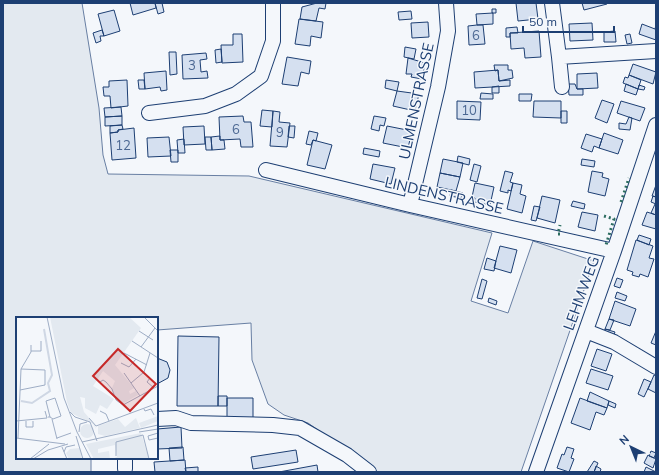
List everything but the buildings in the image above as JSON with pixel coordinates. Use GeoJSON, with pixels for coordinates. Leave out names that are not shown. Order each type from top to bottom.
{"type":"FeatureCollection","features":[{"type":"Feature","properties":{"kind":"street"},"geometry":{"type":"LineString","coordinates":[[149,113],[205,106],[236,94],[261,76],[273,41],[273,3]]}},
{"type":"Feature","properties":{"kind":"street","name":"ULMENSTRASSE"},"geometry":{"type":"LineString","coordinates":[[410,205],[441,73],[448,31],[446,3]]}},
{"type":"Feature","properties":{"kind":"street"},"geometry":{"type":"LineString","coordinates":[[552,3],[562,87]]}},
{"type":"Feature","properties":{"kind":"street"},"geometry":{"type":"LineString","coordinates":[[559,57],[656,51]]}},
{"type":"Feature","properties":{"kind":"street","name":"LEHMWEG"},"geometry":{"type":"LineString","coordinates":[[536,472],[614,251],[656,126]]}},
{"type":"Feature","properties":{"kind":"street","name":"LINDENSTRASSE"},"geometry":{"type":"LineString","coordinates":[[266,170],[410,205],[614,251]]}},
{"type":"Feature","properties":{"kind":"street"},"geometry":{"type":"LineString","coordinates":[[586,331],[614,342],[656,367]]}},
{"type":"Feature","properties":{"kind":"street"},"geometry":{"type":"LineString","coordinates":[[158,419],[176,418],[191,423],[300,428],[347,455],[370,472]]}},
{"type":"Feature","properties":{"kind":"shaded area"},"geometry":{"type":"Polygon","coordinates":[[[3,3],[82,3],[99,108],[103,155],[108,174],[249,176],[492,233],[471,301],[508,313],[533,241],[594,261],[521,472],[377,472],[308,423],[284,415],[268,404],[252,360],[251,323],[158,330],[158,317],[16,317],[16,459],[91,459],[91,472],[3,472],[3,3]]]}},
{"type":"Feature","properties":{"kind":"hedge"},"geometry":{"type":"LineString","coordinates":[[621,202],[629,178]]}},
{"type":"Feature","properties":{"kind":"hedge"},"geometry":{"type":"LineString","coordinates":[[604,216],[614,219],[606,245]]}},
{"type":"Feature","properties":{"kind":"hedge"},"geometry":{"type":"LineString","coordinates":[[560,225],[558,234],[560,234]]}}]}
